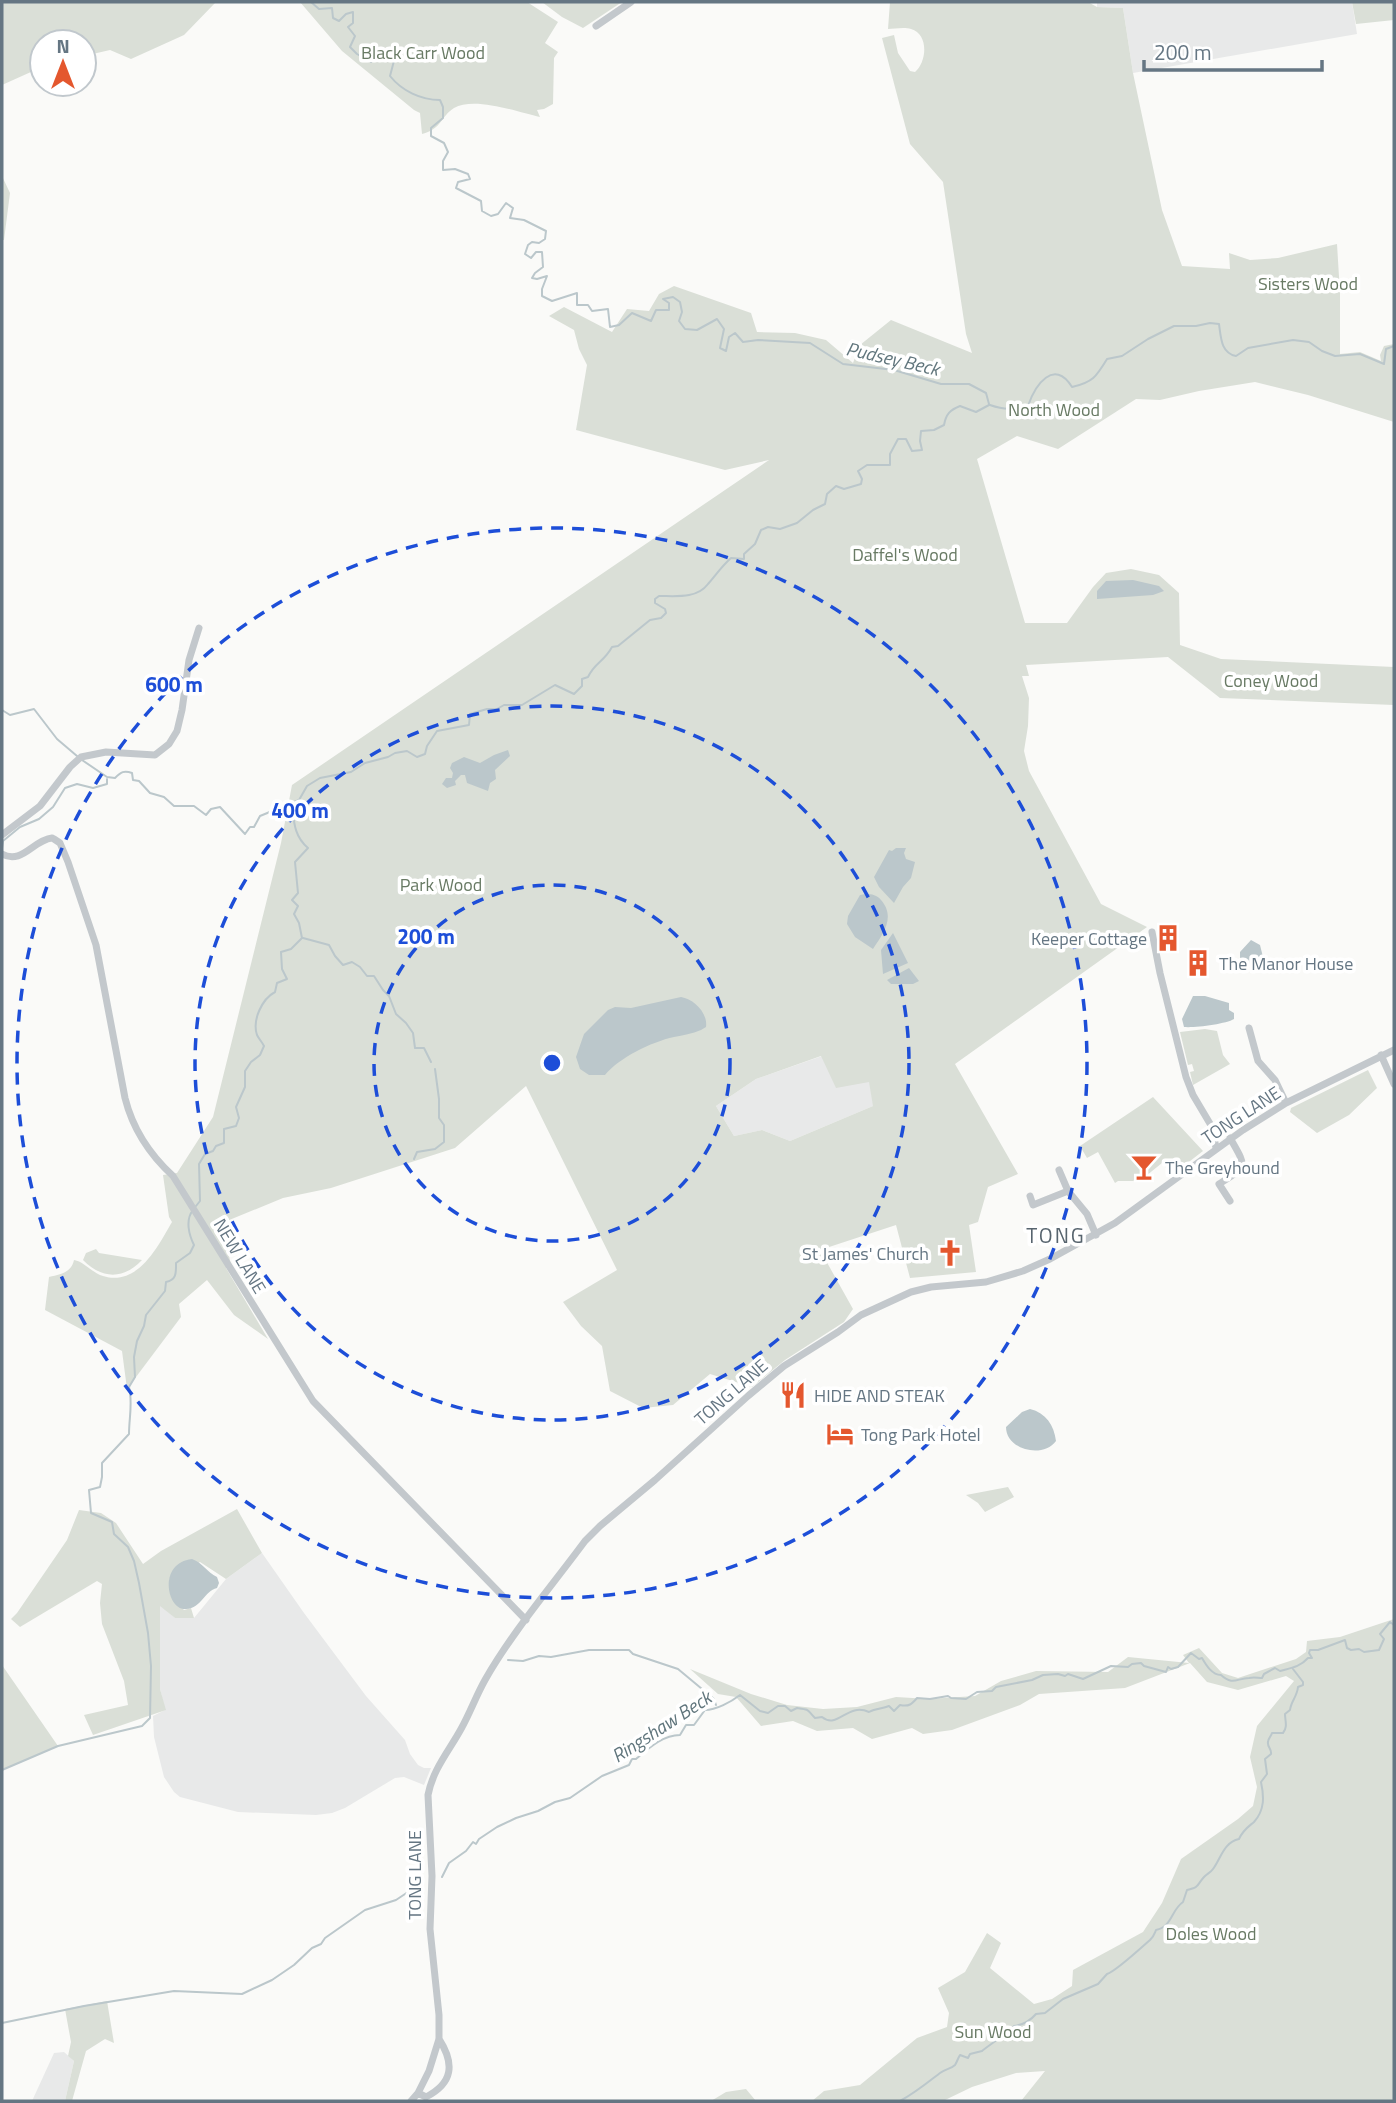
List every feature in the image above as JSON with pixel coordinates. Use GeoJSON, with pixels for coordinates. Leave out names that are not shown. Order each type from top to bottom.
{"type":"FeatureCollection","features":[{"type":"Feature","properties":{"kind":"street"},"geometry":{"type":"LineString","coordinates":[[596,26],[631,2]]}},
{"type":"Feature","properties":{"kind":"street"},"geometry":{"type":"LineString","coordinates":[[2,835],[40,806],[79,759],[106,752],[155,755],[169,744],[177,731],[189,660],[199,628]]}},
{"type":"Feature","properties":{"kind":"street","name":"NEW LANE"},"geometry":{"type":"LineString","coordinates":[[2,854],[8,858],[21,856],[47,838],[53,838],[60,843],[96,945],[129,1113],[149,1152],[173,1176],[313,1401],[526,1620]]}},
{"type":"Feature","properties":{"kind":"street"},"geometry":{"type":"LineString","coordinates":[[1152,932],[1186,1077],[1212,1127],[1216,1147]]}},
{"type":"Feature","properties":{"kind":"street"},"geometry":{"type":"LineString","coordinates":[[1249,1028],[1258,1061],[1275,1080],[1286,1103]]}},
{"type":"Feature","properties":{"kind":"street","name":"TONG LANE"},"geometry":{"type":"LineString","coordinates":[[411,2101],[429,2071],[439,2039],[430,1929],[430,1783],[435,1770],[461,1729],[484,1681],[585,1541],[784,1366],[861,1315],[897,1297],[922,1289],[978,1283],[1051,1259],[1132,1212],[1216,1147],[1286,1103],[1394,1050]]}},
{"type":"Feature","properties":{"kind":"street"},"geometry":{"type":"LineString","coordinates":[[1381,1055],[1394,1084]]}},
{"type":"Feature","properties":{"kind":"street"},"geometry":{"type":"LineString","coordinates":[[1230,1138],[1243,1165],[1240,1171],[1219,1184],[1230,1200]]}},
{"type":"Feature","properties":{"kind":"street"},"geometry":{"type":"LineString","coordinates":[[1059,1170],[1068,1191],[1087,1214],[1096,1235]]}},
{"type":"Feature","properties":{"kind":"street"},"geometry":{"type":"LineString","coordinates":[[1030,1196],[1033,1205],[1068,1191]]}},
{"type":"Feature","properties":{"kind":"street","name":"TONG LANE"},"geometry":{"type":"LineString","coordinates":[[418,2093],[426,2097],[437,2091],[449,2071],[448,2053],[439,2039]]}},
{"type":"Feature","properties":{"kind":"shaded area"},"geometry":{"type":"Polygon","coordinates":[[[1097,2],[1352,2],[1357,34],[1133,73],[1123,8],[1097,7],[1097,2]]]}},
{"type":"Feature","properties":{"kind":"shaded area"},"geometry":{"type":"Polygon","coordinates":[[[1133,580],[1159,586],[1164,591],[1153,595],[1097,599],[1097,591],[1106,581],[1133,580]]]}},
{"type":"Feature","properties":{"kind":"shaded area"},"geometry":{"type":"Polygon","coordinates":[[[508,750],[510,756],[495,770],[496,779],[490,783],[488,791],[467,783],[465,775],[455,781],[456,785],[447,788],[442,784],[446,778],[452,778],[452,763],[464,757],[480,763],[508,750]]]}},
{"type":"Feature","properties":{"kind":"shaded area"},"geometry":{"type":"Polygon","coordinates":[[[906,848],[906,859],[915,862],[911,878],[894,903],[879,887],[874,877],[889,850],[906,848]]]}},
{"type":"Feature","properties":{"kind":"shaded area"},"geometry":{"type":"Polygon","coordinates":[[[860,895],[879,898],[885,906],[888,919],[873,949],[855,937],[847,924],[848,916],[860,895]]]}},
{"type":"Feature","properties":{"kind":"shaded area"},"geometry":{"type":"Polygon","coordinates":[[[893,933],[908,963],[883,974],[881,950],[893,933]]]}},
{"type":"Feature","properties":{"kind":"shaded area"},"geometry":{"type":"Polygon","coordinates":[[[1251,940],[1260,945],[1263,957],[1261,966],[1253,969],[1243,967],[1240,962],[1240,952],[1251,940]]]}},
{"type":"Feature","properties":{"kind":"shaded area"},"geometry":{"type":"Polygon","coordinates":[[[909,968],[919,981],[913,984],[891,984],[887,980],[909,968]]]}},
{"type":"Feature","properties":{"kind":"shaded area"},"geometry":{"type":"Polygon","coordinates":[[[1193,996],[1205,996],[1229,1003],[1234,1019],[1224,1023],[1184,1027],[1182,1019],[1193,996]]]}},
{"type":"Feature","properties":{"kind":"shaded area"},"geometry":{"type":"Polygon","coordinates":[[[681,997],[699,1008],[705,1017],[706,1027],[646,1047],[618,1063],[605,1075],[589,1075],[580,1069],[576,1057],[584,1034],[608,1010],[681,997]]]}},
{"type":"Feature","properties":{"kind":"shaded area"},"geometry":{"type":"Polygon","coordinates":[[[936,1034],[873,1106],[790,1141],[762,1130],[734,1136],[716,1106],[756,1079],[822,1056],[936,1034]]]}},
{"type":"Feature","properties":{"kind":"shaded area"},"geometry":{"type":"Polygon","coordinates":[[[1030,1409],[1045,1417],[1053,1430],[1056,1441],[1043,1450],[1034,1451],[1018,1446],[1008,1435],[1006,1427],[1022,1412],[1030,1409]]]}},
{"type":"Feature","properties":{"kind":"shaded area"},"geometry":{"type":"Polygon","coordinates":[[[262,1553],[366,1696],[405,1740],[418,1765],[431,1768],[424,1785],[404,1777],[395,1778],[345,1808],[316,1815],[238,1812],[180,1797],[174,1792],[164,1777],[154,1737],[153,1716],[165,1710],[160,1689],[160,1605],[175,1618],[194,1618],[226,1579],[262,1553]]]}},
{"type":"Feature","properties":{"kind":"shaded area"},"geometry":{"type":"Polygon","coordinates":[[[192,1559],[217,1577],[219,1583],[217,1588],[209,1592],[196,1606],[179,1608],[170,1595],[170,1577],[181,1562],[192,1559]]]}},
{"type":"Feature","properties":{"kind":"shaded area"},"geometry":{"type":"Polygon","coordinates":[[[64,2052],[74,2061],[65,2101],[32,2101],[54,2053],[64,2052]]]}},
{"type":"Feature","properties":{"kind":"green space"},"geometry":{"type":"Polygon","coordinates":[[[2,2],[216,2],[184,35],[131,59],[110,50],[98,53],[98,28],[28,28],[28,73],[2,85],[2,2]]]}},
{"type":"Feature","properties":{"kind":"green space","name":"Black Carr Wood"},"geometry":{"type":"Polygon","coordinates":[[[300,2],[527,2],[558,22],[545,43],[558,52],[554,58],[553,104],[537,110],[540,117],[484,104],[463,105],[449,111],[437,126],[422,134],[420,113],[342,51],[300,2]]]}},
{"type":"Feature","properties":{"kind":"green space"},"geometry":{"type":"Polygon","coordinates":[[[542,2],[622,2],[583,28],[542,2]]]}},
{"type":"Feature","properties":{"kind":"green space"},"geometry":{"type":"Polygon","coordinates":[[[890,2],[1088,2],[1097,7],[1123,8],[1133,73],[1162,210],[1182,266],[1230,269],[1229,253],[1250,260],[1278,258],[1337,244],[1340,354],[1360,352],[1381,361],[1380,355],[1384,346],[1394,344],[1394,422],[1308,395],[1255,382],[1160,400],[1136,399],[1058,449],[1017,436],[977,459],[1025,623],[1067,623],[1106,573],[1131,569],[1159,575],[1179,593],[1180,645],[1221,659],[1394,667],[1394,705],[1220,698],[1168,657],[1026,665],[1029,676],[1022,676],[1029,698],[1024,751],[1029,771],[1101,904],[1147,927],[955,1064],[1018,1174],[988,1187],[978,1222],[969,1225],[976,1272],[910,1278],[896,1225],[820,1250],[853,1309],[844,1322],[785,1360],[752,1387],[710,1374],[673,1405],[643,1408],[610,1391],[602,1346],[581,1326],[563,1302],[617,1270],[526,1086],[455,1148],[331,1188],[283,1198],[222,1223],[231,1265],[226,1268],[268,1339],[234,1315],[207,1280],[179,1304],[181,1317],[127,1389],[122,1351],[45,1310],[49,1277],[68,1270],[74,1260],[103,1276],[127,1276],[137,1270],[153,1253],[172,1222],[163,1175],[177,1173],[213,1117],[281,843],[292,785],[769,460],[725,470],[576,430],[587,365],[574,330],[549,316],[564,307],[612,332],[627,309],[649,311],[659,294],[674,286],[751,313],[757,332],[795,333],[826,340],[853,363],[860,345],[891,320],[972,353],[966,334],[943,182],[910,144],[882,38],[894,35],[898,53],[910,71],[915,72],[924,55],[923,42],[921,36],[911,29],[888,29],[890,2]],[[821,1056],[756,1079],[716,1106],[734,1136],[762,1130],[790,1141],[873,1106],[869,1082],[836,1088],[821,1056]]]}},
{"type":"Feature","properties":{"kind":"green space"},"geometry":{"type":"Polygon","coordinates":[[[1352,2],[1394,2],[1394,20],[1356,24],[1352,2]]]}},
{"type":"Feature","properties":{"kind":"green space"},"geometry":{"type":"Polygon","coordinates":[[[2,176],[10,193],[4,240],[2,240],[2,176]]]}},
{"type":"Feature","properties":{"kind":"green space"},"geometry":{"type":"Polygon","coordinates":[[[1205,1029],[1217,1031],[1223,1055],[1230,1064],[1193,1085],[1190,1072],[1194,1071],[1192,1064],[1188,1065],[1180,1032],[1205,1029]]]}},
{"type":"Feature","properties":{"kind":"green space"},"geometry":{"type":"Polygon","coordinates":[[[1368,1070],[1377,1088],[1349,1115],[1317,1133],[1290,1112],[1291,1108],[1368,1070]]]}},
{"type":"Feature","properties":{"kind":"green space"},"geometry":{"type":"Polygon","coordinates":[[[1153,1097],[1203,1151],[1172,1175],[1162,1163],[1141,1180],[1115,1183],[1098,1152],[1087,1158],[1080,1146],[1153,1097]]]}},
{"type":"Feature","properties":{"kind":"green space"},"geometry":{"type":"Polygon","coordinates":[[[96,1249],[99,1253],[142,1260],[135,1267],[120,1274],[105,1274],[83,1260],[86,1253],[96,1249]]]}},
{"type":"Feature","properties":{"kind":"green space"},"geometry":{"type":"Polygon","coordinates":[[[1008,1487],[1014,1497],[985,1512],[966,1495],[1008,1487]]]}},
{"type":"Feature","properties":{"kind":"green space"},"geometry":{"type":"Polygon","coordinates":[[[237,1509],[262,1553],[226,1579],[200,1562],[169,1579],[171,1596],[184,1610],[191,1608],[194,1618],[175,1618],[160,1606],[160,1689],[166,1710],[93,1735],[84,1715],[128,1705],[124,1681],[102,1624],[102,1584],[97,1581],[20,1627],[11,1619],[67,1540],[79,1510],[101,1513],[116,1523],[143,1564],[161,1551],[237,1509]]]}},
{"type":"Feature","properties":{"kind":"green space"},"geometry":{"type":"Polygon","coordinates":[[[1394,1619],[1394,2101],[1021,2101],[1045,2071],[1016,2073],[972,2087],[943,2101],[812,2101],[824,2091],[860,2085],[917,2038],[947,2027],[949,2013],[938,1988],[965,1972],[987,1933],[1001,1943],[990,1968],[1034,2004],[1052,1999],[1072,1986],[1073,1970],[1143,1932],[1162,1903],[1181,1859],[1253,1806],[1257,1787],[1250,1757],[1257,1726],[1294,1681],[1286,1676],[1238,1690],[1207,1682],[1190,1663],[1125,1688],[1039,1694],[1020,1705],[952,1730],[923,1734],[912,1728],[872,1739],[853,1728],[817,1731],[793,1721],[761,1726],[736,1697],[718,1694],[690,1669],[751,1694],[787,1705],[823,1709],[857,1707],[896,1697],[929,1699],[975,1696],[1001,1681],[1036,1671],[1108,1672],[1128,1657],[1189,1663],[1183,1655],[1199,1648],[1222,1673],[1238,1678],[1296,1659],[1306,1652],[1307,1641],[1340,1637],[1394,1619]]]}},
{"type":"Feature","properties":{"kind":"green space"},"geometry":{"type":"Polygon","coordinates":[[[2,1665],[58,1746],[2,1770],[2,1665]]]}},
{"type":"Feature","properties":{"kind":"green space"},"geometry":{"type":"Polygon","coordinates":[[[107,2001],[114,2043],[105,2039],[86,2051],[72,2101],[65,2101],[74,2061],[68,2056],[71,2042],[65,2009],[107,2001]]]}},
{"type":"Feature","properties":{"kind":"green space"},"geometry":{"type":"Polygon","coordinates":[[[746,2089],[756,2101],[711,2101],[726,2092],[746,2089]]]}},
{"type":"Feature","properties":{"kind":"waterway","name":"Pudsey Beck"},"geometry":{"type":"LineString","coordinates":[[311,2],[319,9],[332,8],[333,18],[339,21],[346,14],[353,12],[353,23],[348,27],[355,36],[350,47],[371,62],[376,56],[376,46],[386,56],[395,57],[390,76],[395,81],[419,96],[440,100],[443,118],[431,128],[431,136],[444,143],[448,152],[443,161],[443,170],[455,169],[468,174],[470,179],[458,182],[456,188],[481,201],[482,211],[491,216],[498,214],[506,203],[513,208],[510,218],[524,220],[546,231],[545,239],[539,243],[532,242],[525,254],[531,258],[536,252],[542,252],[543,267],[532,278],[547,276],[542,296],[552,301],[577,293],[577,305],[588,305],[592,311],[608,309],[610,327],[619,325],[632,313],[651,321],[656,310],[669,310],[669,303],[663,299],[673,297],[680,302],[682,312],[679,321],[685,329],[697,330],[717,319],[724,329],[720,348],[726,351],[729,337],[735,333],[743,342],[758,340],[810,343],[843,364],[894,370],[941,384],[969,384],[986,393],[989,404]]}},
{"type":"Feature","properties":{"kind":"waterway","name":"Pudsey Beck"},"geometry":{"type":"LineString","coordinates":[[990,405],[1009,409],[1028,406],[1040,383],[1052,375],[1059,375],[1072,387],[1085,383],[1097,374],[1107,359],[1122,356],[1174,326],[1219,324],[1221,339],[1227,352],[1236,356],[1248,348],[1293,340],[1309,342],[1335,356],[1360,354],[1384,364],[1386,349],[1394,346]]}},
{"type":"Feature","properties":{"kind":"waterway"},"geometry":{"type":"LineString","coordinates":[[82,760],[107,777],[115,778],[121,773],[132,773],[133,780],[139,781],[150,793],[164,797],[174,806],[194,806],[206,815],[211,809],[220,807],[245,834],[250,827],[254,827],[260,816],[299,800],[307,786],[320,778],[351,772],[365,763],[395,753],[407,751],[417,757],[425,754],[437,731],[469,725],[470,714],[504,705],[522,705],[555,685],[574,694],[582,686],[582,679],[588,677],[612,647],[618,646],[650,620],[661,618],[666,613],[665,609],[655,603],[659,596],[685,596],[703,589],[731,558],[744,559],[744,554],[755,544],[761,530],[768,527],[780,529],[797,523],[825,504],[827,494],[836,486],[844,489],[861,484],[858,471],[867,465],[890,465],[890,454],[898,439],[906,439],[912,451],[922,450],[921,431],[934,430],[944,425],[947,415],[960,406],[976,412],[989,405]]}},
{"type":"Feature","properties":{"kind":"waterway"},"geometry":{"type":"LineString","coordinates":[[2,710],[10,715],[34,709],[57,739],[77,756]]}},
{"type":"Feature","properties":{"kind":"waterway"},"geometry":{"type":"LineString","coordinates":[[2,848],[3,841],[20,827],[39,819],[53,807],[65,788],[77,784],[93,788],[107,784],[107,779]]}},
{"type":"Feature","properties":{"kind":"waterway"},"geometry":{"type":"LineString","coordinates":[[196,1206],[200,1201],[199,1164],[205,1154],[224,1143],[224,1129],[236,1126],[239,1118],[236,1107],[245,1087],[245,1071],[260,1055],[264,1046],[256,1029],[259,1010],[275,992],[277,983],[287,979],[282,969],[281,952],[291,949],[302,938],[294,914],[298,906],[292,900],[298,893],[295,862],[308,848],[297,834],[292,805]]}},
{"type":"Feature","properties":{"kind":"waterway"},"geometry":{"type":"LineString","coordinates":[[303,938],[329,945],[343,965],[352,962],[367,976],[374,976],[389,996],[396,1014],[413,1033],[415,1048],[424,1048],[431,1062]]}},
{"type":"Feature","properties":{"kind":"waterway"},"geometry":{"type":"LineString","coordinates":[[414,1159],[417,1152],[435,1149],[444,1142],[435,1069]]}},
{"type":"Feature","properties":{"kind":"waterway"},"geometry":{"type":"LineString","coordinates":[[2,1770],[58,1746],[142,1726],[150,1718],[151,1666],[148,1633],[134,1561],[128,1547],[114,1534],[112,1522],[91,1513],[89,1490],[100,1487],[102,1463],[129,1434],[129,1387],[135,1377],[134,1357],[137,1341],[146,1315],[165,1291],[166,1282],[174,1277],[176,1263],[190,1253],[194,1245],[188,1223],[193,1210]]}},
{"type":"Feature","properties":{"kind":"waterway","name":"Ringshaw Beck"},"geometry":{"type":"LineString","coordinates":[[442,1877],[449,1863],[466,1851],[473,1842],[476,1844],[497,1827],[570,1798],[602,1776],[629,1765],[632,1759],[636,1759],[662,1740],[680,1735],[686,1725],[694,1725],[705,1710],[714,1709],[740,1695],[760,1711],[768,1713],[778,1706],[785,1706],[791,1711],[804,1709],[815,1718],[833,1720],[855,1710],[869,1712],[889,1706],[894,1711],[900,1705],[906,1706],[917,1698],[948,1696],[966,1699],[977,1692],[992,1691],[996,1687],[1032,1680],[1043,1675],[1068,1674],[1083,1679],[1111,1666],[1128,1667],[1141,1663],[1166,1672],[1168,1667],[1178,1667],[1191,1653],[1199,1659],[1202,1658],[1218,1675],[1235,1681],[1262,1678],[1275,1668],[1280,1671],[1299,1665],[1312,1658],[1310,1650],[1318,1650],[1345,1640],[1347,1648],[1351,1650],[1379,1650],[1384,1639],[1380,1634],[1390,1622],[1394,1625]]}},
{"type":"Feature","properties":{"kind":"waterway"},"geometry":{"type":"LineString","coordinates":[[508,1660],[523,1661],[539,1656],[551,1657],[589,1650],[629,1650],[633,1654],[678,1669],[714,1699],[716,1705]]}},
{"type":"Feature","properties":{"kind":"waterway","name":"Ringshaw Beck"},"geometry":{"type":"LineString","coordinates":[[900,2101],[956,2064],[960,2055],[968,2058],[970,2054],[982,2051],[1014,2026],[1026,2022],[1036,2014],[1045,2013],[1063,1999],[1098,1984],[1168,1922],[1183,1902],[1187,1890],[1197,1886],[1213,1869],[1226,1847],[1239,1839],[1260,1813],[1263,1798],[1261,1782],[1267,1774],[1265,1759],[1271,1754],[1268,1739],[1272,1733],[1285,1731],[1285,1714],[1290,1710],[1298,1687],[1303,1685],[1293,1669]]}},
{"type":"Feature","properties":{"kind":"waterway"},"geometry":{"type":"LineString","coordinates":[[2,2023],[174,1991],[242,1994],[272,1980],[294,1965],[312,1948],[365,1910],[396,1900],[408,1892],[414,1897],[422,1889]]}},
{"type":"Feature","properties":{"kind":"place","name":"Keeper Cottage"},"geometry":{"type":"Point","coordinates":[1168,938]}},
{"type":"Feature","properties":{"kind":"place","name":"The Manor House"},"geometry":{"type":"Point","coordinates":[1198,963]}},
{"type":"Feature","properties":{"kind":"place","name":"The Greyhound"},"geometry":{"type":"Point","coordinates":[1144,1167]}},
{"type":"Feature","properties":{"kind":"place","name":"St James' Church"},"geometry":{"type":"Point","coordinates":[950,1253]}},
{"type":"Feature","properties":{"kind":"place","name":"HIDE AND STEAK"},"geometry":{"type":"Point","coordinates":[793,1395]}},
{"type":"Feature","properties":{"kind":"place","name":"Tong Park Hotel"},"geometry":{"type":"Point","coordinates":[840,1434]}},
{"type":"Feature","properties":{"kind":"district","name":"TONG"},"geometry":{"type":"Point","coordinates":[1056,1235]}},
{"type":"Feature","properties":{"kind":"park label","name":"Sisters Wood"},"geometry":{"type":"Point","coordinates":[1308,283]}},
{"type":"Feature","properties":{"kind":"park label","name":"North Wood"},"geometry":{"type":"Point","coordinates":[1054,409]}},
{"type":"Feature","properties":{"kind":"park label","name":"Daffel's Wood"},"geometry":{"type":"Point","coordinates":[905,554]}},
{"type":"Feature","properties":{"kind":"park label","name":"Coney Wood"},"geometry":{"type":"Point","coordinates":[1271,680]}},
{"type":"Feature","properties":{"kind":"park label","name":"Park Wood"},"geometry":{"type":"Point","coordinates":[441,884]}},
{"type":"Feature","properties":{"kind":"park label","name":"Doles Wood"},"geometry":{"type":"Point","coordinates":[1211,1933]}},
{"type":"Feature","properties":{"kind":"park label","name":"Sun Wood"},"geometry":{"type":"Point","coordinates":[993,2031]}}]}
